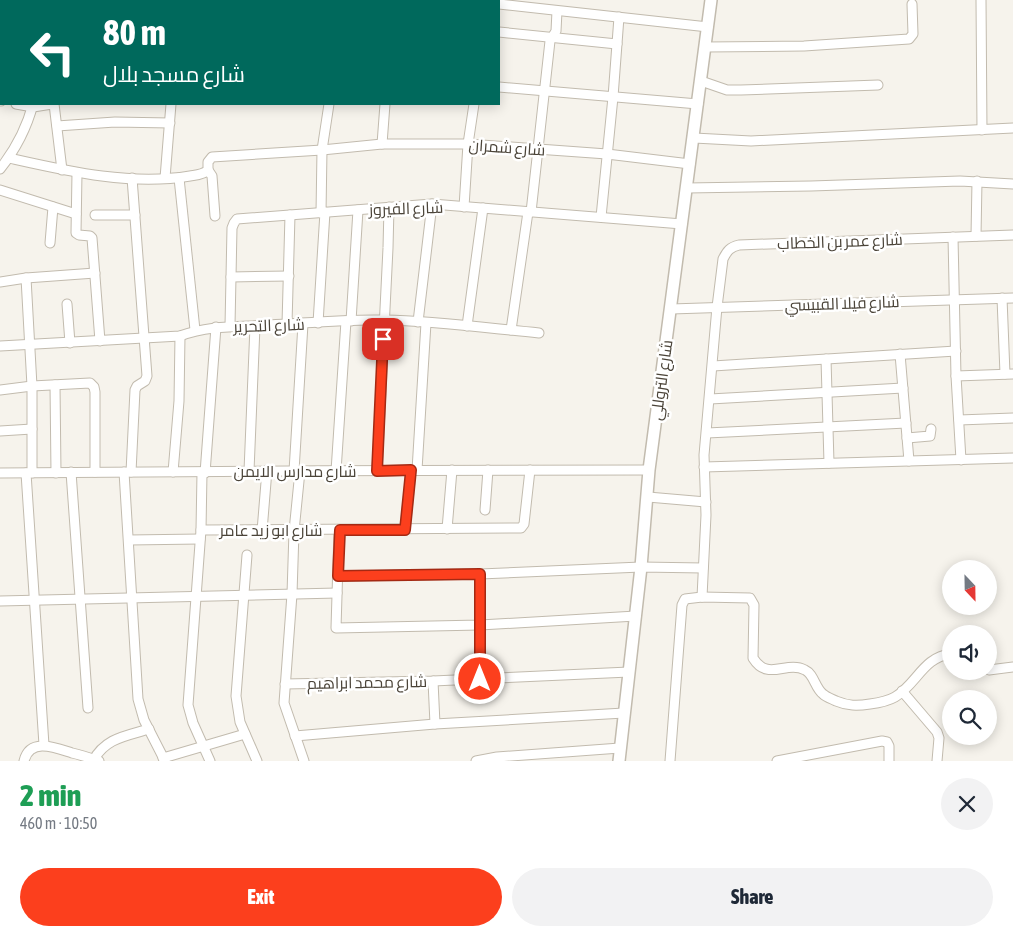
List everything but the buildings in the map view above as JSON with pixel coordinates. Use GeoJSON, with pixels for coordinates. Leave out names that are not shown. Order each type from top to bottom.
{"type":"FeatureCollection","features":[{"type":"Feature","properties":{"kind":"street"},"geometry":{"type":"LineString","coordinates":[[141,0],[155,0]]}},
{"type":"Feature","properties":{"kind":"street","name":"شارع التروللي"},"geometry":{"type":"LineString","coordinates":[[619,761],[636,616],[649,470],[711,0]]}},
{"type":"Feature","properties":{"kind":"street"},"geometry":{"type":"LineString","coordinates":[[981,0],[982,130]]}},
{"type":"Feature","properties":{"kind":"street"},"geometry":{"type":"LineString","coordinates":[[500,4],[708,26]]}},
{"type":"Feature","properties":{"kind":"street"},"geometry":{"type":"LineString","coordinates":[[705,47],[804,46],[909,40],[913,34],[912,4]]}},
{"type":"Feature","properties":{"kind":"street"},"geometry":{"type":"LineString","coordinates":[[512,330],[538,149],[551,37],[556,31],[557,11]]}},
{"type":"Feature","properties":{"kind":"street"},"geometry":{"type":"LineString","coordinates":[[601,217],[619,17]]}},
{"type":"Feature","properties":{"kind":"street"},"geometry":{"type":"LineString","coordinates":[[500,32],[617,44]]}},
{"type":"Feature","properties":{"kind":"street"},"geometry":{"type":"LineString","coordinates":[[701,81],[727,90],[878,85]]}},
{"type":"Feature","properties":{"kind":"street"},"geometry":{"type":"LineString","coordinates":[[500,87],[698,104]]}},
{"type":"Feature","properties":{"kind":"street"},"geometry":{"type":"LineString","coordinates":[[0,169],[9,158],[24,132],[33,105]]}},
{"type":"Feature","properties":{"kind":"street"},"geometry":{"type":"LineString","coordinates":[[53,105],[62,170]]}},
{"type":"Feature","properties":{"kind":"street"},"geometry":{"type":"LineString","coordinates":[[164,178],[171,105]]}},
{"type":"Feature","properties":{"kind":"street"},"geometry":{"type":"LineString","coordinates":[[318,322],[323,212],[322,150],[329,105]]}},
{"type":"Feature","properties":{"kind":"street"},"geometry":{"type":"LineString","coordinates":[[382,144],[385,105]]}},
{"type":"Feature","properties":{"kind":"street"},"geometry":{"type":"LineString","coordinates":[[464,207],[468,144],[474,105]]}},
{"type":"Feature","properties":{"kind":"street"},"geometry":{"type":"LineString","coordinates":[[57,126],[115,122],[170,124]]}},
{"type":"Feature","properties":{"kind":"street"},"geometry":{"type":"LineString","coordinates":[[694,138],[750,141],[1013,128]]}},
{"type":"Feature","properties":{"kind":"street","name":"شارع شمران"},"geometry":{"type":"LineString","coordinates":[[208,170],[208,162],[212,157],[382,144],[468,144],[607,154],[690,164]]}},
{"type":"Feature","properties":{"kind":"street"},"geometry":{"type":"LineString","coordinates":[[9,158],[77,173],[132,178],[179,178],[202,174],[208,170],[212,176],[215,216]]}},
{"type":"Feature","properties":{"kind":"street"},"geometry":{"type":"LineString","coordinates":[[77,173],[76,233],[92,238],[100,341]]}},
{"type":"Feature","properties":{"kind":"street"},"geometry":{"type":"LineString","coordinates":[[132,178],[146,378],[134,390],[128,472],[129,540],[140,710],[164,760],[245,734]]}},
{"type":"Feature","properties":{"kind":"street"},"geometry":{"type":"LineString","coordinates":[[179,178],[195,330]]}},
{"type":"Feature","properties":{"kind":"street"},"geometry":{"type":"LineString","coordinates":[[976,236],[977,181]]}},
{"type":"Feature","properties":{"kind":"street"},"geometry":{"type":"LineString","coordinates":[[687,188],[977,181],[1013,184]]}},
{"type":"Feature","properties":{"kind":"street"},"geometry":{"type":"LineString","coordinates":[[0,190],[76,214]]}},
{"type":"Feature","properties":{"kind":"street"},"geometry":{"type":"LineString","coordinates":[[405,530],[414,470],[422,323],[432,204]]}},
{"type":"Feature","properties":{"kind":"street","name":"شارع الفيروز"},"geometry":{"type":"LineString","coordinates":[[230,326],[234,223],[237,219],[432,204],[682,224]]}},
{"type":"Feature","properties":{"kind":"street"},"geometry":{"type":"LineString","coordinates":[[50,243],[53,206]]}},
{"type":"Feature","properties":{"kind":"street"},"geometry":{"type":"LineString","coordinates":[[377,471],[389,207]]}},
{"type":"Feature","properties":{"kind":"street"},"geometry":{"type":"LineString","coordinates":[[467,326],[483,208]]}},
{"type":"Feature","properties":{"kind":"street"},"geometry":{"type":"LineString","coordinates":[[336,471],[358,210]]}},
{"type":"Feature","properties":{"kind":"street"},"geometry":{"type":"LineString","coordinates":[[95,215],[134,215]]}},
{"type":"Feature","properties":{"kind":"street"},"geometry":{"type":"LineString","coordinates":[[287,324],[290,215]]}},
{"type":"Feature","properties":{"kind":"street","name":"شارع عمر بن الخطاب"},"geometry":{"type":"LineString","coordinates":[[702,597],[706,502],[704,467],[716,307],[726,252],[739,244],[1013,235]]}},
{"type":"Feature","properties":{"kind":"street"},"geometry":{"type":"LineString","coordinates":[[953,237],[956,376],[961,460]]}},
{"type":"Feature","properties":{"kind":"street"},"geometry":{"type":"LineString","coordinates":[[0,282],[26,278],[95,273]]}},
{"type":"Feature","properties":{"kind":"street"},"geometry":{"type":"LineString","coordinates":[[231,277],[289,276]]}},
{"type":"Feature","properties":{"kind":"street"},"geometry":{"type":"LineString","coordinates":[[26,278],[32,386],[29,473],[34,600],[44,745]]}},
{"type":"Feature","properties":{"kind":"street"},"geometry":{"type":"LineString","coordinates":[[956,376],[1009,374],[1002,298]]}},
{"type":"Feature","properties":{"kind":"street","name":"شارع فيلا القبيسي"},"geometry":{"type":"LineString","coordinates":[[671,309],[1013,298]]}},
{"type":"Feature","properties":{"kind":"street"},"geometry":{"type":"LineString","coordinates":[[67,304],[70,343]]}},
{"type":"Feature","properties":{"kind":"street","name":"شارع التحرير"},"geometry":{"type":"LineString","coordinates":[[0,346],[180,336],[195,330],[230,326],[384,320],[539,333]]}},
{"type":"Feature","properties":{"kind":"street"},"geometry":{"type":"LineString","coordinates":[[303,324],[292,594],[284,708],[304,761]]}},
{"type":"Feature","properties":{"kind":"street"},"geometry":{"type":"LineString","coordinates":[[249,471],[255,326]]}},
{"type":"Feature","properties":{"kind":"street"},"geometry":{"type":"LineString","coordinates":[[210,761],[193,724],[188,705],[216,327]]}},
{"type":"Feature","properties":{"kind":"street"},"geometry":{"type":"LineString","coordinates":[[172,472],[179,401],[180,336]]}},
{"type":"Feature","properties":{"kind":"street"},"geometry":{"type":"LineString","coordinates":[[713,366],[956,351]]}},
{"type":"Feature","properties":{"kind":"street"},"geometry":{"type":"LineString","coordinates":[[900,354],[909,461]]}},
{"type":"Feature","properties":{"kind":"street"},"geometry":{"type":"LineString","coordinates":[[826,359],[829,463]]}},
{"type":"Feature","properties":{"kind":"street"},"geometry":{"type":"LineString","coordinates":[[0,390],[32,386],[90,383],[94,387],[95,472]]}},
{"type":"Feature","properties":{"kind":"street"},"geometry":{"type":"LineString","coordinates":[[55,385],[56,473]]}},
{"type":"Feature","properties":{"kind":"street"},"geometry":{"type":"LineString","coordinates":[[710,399],[903,388]]}},
{"type":"Feature","properties":{"kind":"street"},"geometry":{"type":"LineString","coordinates":[[959,420],[1013,418]]}},
{"type":"Feature","properties":{"kind":"street"},"geometry":{"type":"LineString","coordinates":[[707,433],[906,423]]}},
{"type":"Feature","properties":{"kind":"street"},"geometry":{"type":"LineString","coordinates":[[0,432],[32,429]]}},
{"type":"Feature","properties":{"kind":"street"},"geometry":{"type":"LineString","coordinates":[[907,438],[930,436],[931,429]]}},
{"type":"Feature","properties":{"kind":"street"},"geometry":{"type":"LineString","coordinates":[[704,467],[1013,458]]}},
{"type":"Feature","properties":{"kind":"street"},"geometry":{"type":"LineString","coordinates":[[262,531],[267,470]]}},
{"type":"Feature","properties":{"kind":"street","name":"شارع مدارس الايمن"},"geometry":{"type":"LineString","coordinates":[[0,473],[204,473],[267,470],[649,470]]}},
{"type":"Feature","properties":{"kind":"street"},"geometry":{"type":"LineString","coordinates":[[447,529],[452,470]]}},
{"type":"Feature","properties":{"kind":"street"},"geometry":{"type":"LineString","coordinates":[[485,510],[488,470]]}},
{"type":"Feature","properties":{"kind":"street","name":"شارع ابو زيد عامر"},"geometry":{"type":"LineString","coordinates":[[129,540],[262,531],[521,528],[524,524],[530,470]]}},
{"type":"Feature","properties":{"kind":"street"},"geometry":{"type":"LineString","coordinates":[[71,472],[88,708]]}},
{"type":"Feature","properties":{"kind":"street"},"geometry":{"type":"LineString","coordinates":[[648,497],[706,502]]}},
{"type":"Feature","properties":{"kind":"street"},"geometry":{"type":"LineString","coordinates":[[340,530],[336,628],[480,625],[636,616]]}},
{"type":"Feature","properties":{"kind":"street"},"geometry":{"type":"LineString","coordinates":[[247,555],[236,696],[238,714],[257,761]]}},
{"type":"Feature","properties":{"kind":"street"},"geometry":{"type":"LineString","coordinates":[[338,576],[480,574],[641,567],[704,568]]}},
{"type":"Feature","properties":{"kind":"street"},"geometry":{"type":"LineString","coordinates":[[480,574],[480,679]]}},
{"type":"Feature","properties":{"kind":"street"},"geometry":{"type":"LineString","coordinates":[[0,601],[337,593]]}},
{"type":"Feature","properties":{"kind":"street"},"geometry":{"type":"LineString","coordinates":[[670,761],[682,605],[685,599],[702,597],[747,598],[752,600],[754,605],[753,658],[762,668],[773,670],[799,668],[807,670],[822,693],[836,701],[854,707],[879,703],[896,697],[932,660],[942,656]]}},
{"type":"Feature","properties":{"kind":"street"},"geometry":{"type":"LineString","coordinates":[[997,669],[1013,667]]}},
{"type":"Feature","properties":{"kind":"street","name":"شارع محمد ابراهيم"},"geometry":{"type":"LineString","coordinates":[[285,684],[433,681],[629,672]]}},
{"type":"Feature","properties":{"kind":"street"},"geometry":{"type":"LineString","coordinates":[[433,681],[435,724]]}},
{"type":"Feature","properties":{"kind":"street"},"geometry":{"type":"LineString","coordinates":[[902,691],[936,732],[939,738],[937,761]]}},
{"type":"Feature","properties":{"kind":"street"},"geometry":{"type":"LineString","coordinates":[[294,736],[435,724],[624,713]]}},
{"type":"Feature","properties":{"kind":"street"},"geometry":{"type":"LineString","coordinates":[[24,761],[30,750],[44,745],[95,760],[99,750],[107,743],[149,729]]}},
{"type":"Feature","properties":{"kind":"street"},"geometry":{"type":"LineString","coordinates":[[777,761],[824,757],[882,741],[888,744],[889,761]]}},
{"type":"Feature","properties":{"kind":"street"},"geometry":{"type":"LineString","coordinates":[[476,761],[620,748]]}},
{"type":"Feature","properties":{"kind":"route"},"geometry":{"type":"LineString","coordinates":[[383,339],[377,471],[411,470],[405,530],[340,530],[338,576],[480,574],[480,679]]}}]}
